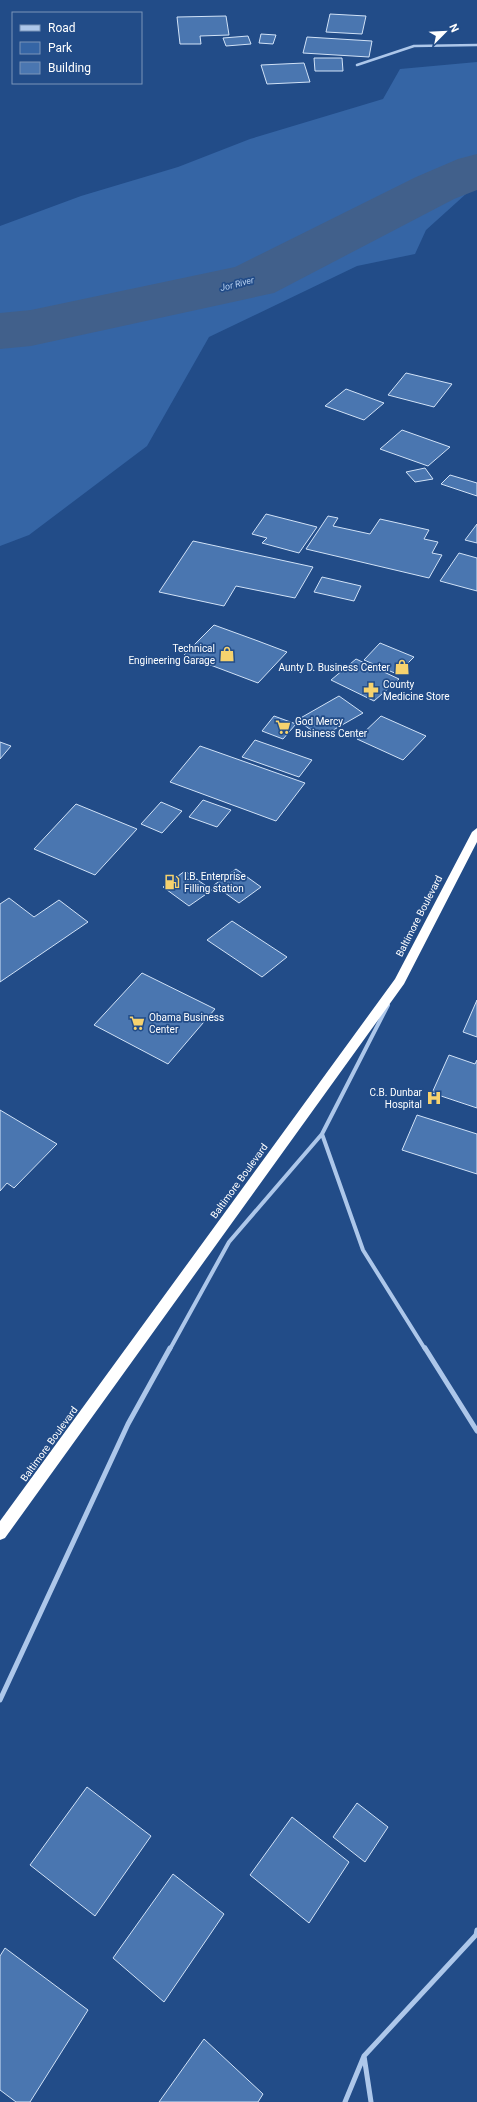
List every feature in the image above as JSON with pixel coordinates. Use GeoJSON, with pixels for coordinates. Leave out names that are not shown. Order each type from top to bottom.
{"type":"FeatureCollection","features":[{"type":"Feature","properties":{"kind":"highway","name":"Baltimore Boulevard"},"geometry":{"type":"LineString","coordinates":[[0,1533],[400,981],[477,832]]}},
{"type":"Feature","properties":{"kind":"street"},"geometry":{"type":"LineString","coordinates":[[357,65],[414,46],[477,45]]}},
{"type":"Feature","properties":{"kind":"street"},"geometry":{"type":"LineString","coordinates":[[0,1700],[128,1424],[229,1242],[322,1134],[400,981]]}},
{"type":"Feature","properties":{"kind":"street"},"geometry":{"type":"LineString","coordinates":[[322,1134],[363,1250],[477,1431]]}},
{"type":"Feature","properties":{"kind":"street"},"geometry":{"type":"LineString","coordinates":[[346,2102],[364,2056],[476,1935],[477,1930]]}},
{"type":"Feature","properties":{"kind":"street"},"geometry":{"type":"LineString","coordinates":[[364,2056],[371,2102]]}},
{"type":"Feature","properties":{"kind":"green space"},"geometry":{"type":"Polygon","coordinates":[[[477,62],[477,184],[426,230],[415,254],[357,266],[209,337],[147,446],[29,535],[0,546],[0,226],[81,196],[178,167],[250,139],[383,99],[400,69],[477,62]]]}},
{"type":"Feature","properties":{"kind":"building"},"geometry":{"type":"Polygon","coordinates":[[[330,14],[366,16],[362,34],[326,32],[330,14]]]}},
{"type":"Feature","properties":{"kind":"building"},"geometry":{"type":"Polygon","coordinates":[[[226,16],[229,35],[200,36],[201,44],[180,44],[177,17],[226,16]]]}},
{"type":"Feature","properties":{"kind":"building"},"geometry":{"type":"Polygon","coordinates":[[[261,34],[276,35],[273,44],[259,43],[261,34]]]}},
{"type":"Feature","properties":{"kind":"building"},"geometry":{"type":"Polygon","coordinates":[[[248,36],[251,44],[226,46],[223,38],[248,36]]]}},
{"type":"Feature","properties":{"kind":"building"},"geometry":{"type":"Polygon","coordinates":[[[307,37],[372,41],[369,57],[303,53],[307,37]]]}},
{"type":"Feature","properties":{"kind":"building"},"geometry":{"type":"Polygon","coordinates":[[[314,58],[342,58],[343,71],[315,71],[314,58]]]}},
{"type":"Feature","properties":{"kind":"building"},"geometry":{"type":"Polygon","coordinates":[[[304,63],[310,82],[267,84],[261,65],[304,63]]]}},
{"type":"Feature","properties":{"kind":"building"},"geometry":{"type":"Polygon","coordinates":[[[406,373],[452,384],[434,407],[388,395],[406,373]]]}},
{"type":"Feature","properties":{"kind":"building"},"geometry":{"type":"Polygon","coordinates":[[[346,389],[384,403],[364,420],[325,406],[346,389]]]}},
{"type":"Feature","properties":{"kind":"building"},"geometry":{"type":"Polygon","coordinates":[[[402,430],[450,447],[428,466],[380,449],[402,430]]]}},
{"type":"Feature","properties":{"kind":"building"},"geometry":{"type":"Polygon","coordinates":[[[425,468],[433,479],[415,482],[406,472],[425,468]]]}},
{"type":"Feature","properties":{"kind":"building"},"geometry":{"type":"Polygon","coordinates":[[[450,475],[477,483],[477,496],[441,484],[450,475]]]}},
{"type":"Feature","properties":{"kind":"building"},"geometry":{"type":"Polygon","coordinates":[[[266,514],[317,527],[299,553],[262,543],[267,538],[252,534],[266,514]]]}},
{"type":"Feature","properties":{"kind":"building"},"geometry":{"type":"Polygon","coordinates":[[[328,516],[338,518],[333,526],[370,534],[380,519],[429,530],[424,539],[438,542],[432,553],[442,555],[429,578],[306,549],[328,516]]]}},
{"type":"Feature","properties":{"kind":"building"},"geometry":{"type":"Polygon","coordinates":[[[477,524],[477,543],[465,540],[477,524]]]}},
{"type":"Feature","properties":{"kind":"building"},"geometry":{"type":"Polygon","coordinates":[[[193,541],[313,567],[295,598],[236,586],[224,606],[159,592],[193,541]]]}},
{"type":"Feature","properties":{"kind":"building"},"geometry":{"type":"Polygon","coordinates":[[[459,553],[477,558],[477,591],[440,581],[459,553]]]}},
{"type":"Feature","properties":{"kind":"building"},"geometry":{"type":"Polygon","coordinates":[[[322,577],[361,586],[354,601],[314,592],[322,577]]]}},
{"type":"Feature","properties":{"kind":"building"},"geometry":{"type":"Polygon","coordinates":[[[214,625],[287,652],[258,683],[184,655],[214,625]]]}},
{"type":"Feature","properties":{"kind":"building"},"geometry":{"type":"Polygon","coordinates":[[[380,643],[414,657],[397,674],[364,660],[380,643]]]}},
{"type":"Feature","properties":{"kind":"building"},"geometry":{"type":"Polygon","coordinates":[[[356,659],[399,679],[374,701],[331,680],[356,659]]]}},
{"type":"Feature","properties":{"kind":"building"},"geometry":{"type":"Polygon","coordinates":[[[339,696],[363,713],[321,737],[297,720],[339,696]]]}},
{"type":"Feature","properties":{"kind":"building"},"geometry":{"type":"Polygon","coordinates":[[[274,716],[296,724],[283,739],[262,731],[274,716]]]}},
{"type":"Feature","properties":{"kind":"building"},"geometry":{"type":"Polygon","coordinates":[[[381,716],[426,736],[403,760],[357,739],[381,716]]]}},
{"type":"Feature","properties":{"kind":"building"},"geometry":{"type":"Polygon","coordinates":[[[255,740],[312,760],[299,777],[242,757],[255,740]]]}},
{"type":"Feature","properties":{"kind":"building"},"geometry":{"type":"Polygon","coordinates":[[[0,742],[11,746],[0,759],[0,742]]]}},
{"type":"Feature","properties":{"kind":"building"},"geometry":{"type":"Polygon","coordinates":[[[200,746],[305,783],[276,821],[170,782],[200,746]]]}},
{"type":"Feature","properties":{"kind":"building"},"geometry":{"type":"Polygon","coordinates":[[[203,800],[231,810],[217,827],[189,817],[203,800]]]}},
{"type":"Feature","properties":{"kind":"building"},"geometry":{"type":"Polygon","coordinates":[[[161,802],[182,811],[162,833],[141,824],[161,802]]]}},
{"type":"Feature","properties":{"kind":"building"},"geometry":{"type":"Polygon","coordinates":[[[76,804],[137,829],[95,875],[34,849],[76,804]]]}},
{"type":"Feature","properties":{"kind":"building"},"geometry":{"type":"Polygon","coordinates":[[[236,869],[261,887],[239,903],[214,885],[236,869]]]}},
{"type":"Feature","properties":{"kind":"building"},"geometry":{"type":"Polygon","coordinates":[[[185,871],[212,890],[189,906],[163,887],[185,871]]]}},
{"type":"Feature","properties":{"kind":"building"},"geometry":{"type":"Polygon","coordinates":[[[9,898],[34,917],[59,900],[88,922],[0,982],[0,904],[9,898]]]}},
{"type":"Feature","properties":{"kind":"building"},"geometry":{"type":"Polygon","coordinates":[[[232,921],[287,957],[262,977],[207,940],[232,921]]]}},
{"type":"Feature","properties":{"kind":"building"},"geometry":{"type":"Polygon","coordinates":[[[142,973],[215,1009],[168,1064],[94,1025],[142,973]]]}},
{"type":"Feature","properties":{"kind":"building"},"geometry":{"type":"Polygon","coordinates":[[[477,1000],[477,1037],[463,1032],[477,1000]]]}},
{"type":"Feature","properties":{"kind":"building"},"geometry":{"type":"Polygon","coordinates":[[[449,1055],[475,1064],[477,1060],[477,1108],[432,1093],[449,1055]]]}},
{"type":"Feature","properties":{"kind":"building"},"geometry":{"type":"Polygon","coordinates":[[[0,1110],[57,1144],[14,1188],[7,1183],[0,1191],[0,1110]]]}},
{"type":"Feature","properties":{"kind":"building"},"geometry":{"type":"Polygon","coordinates":[[[417,1115],[477,1134],[477,1174],[402,1150],[417,1115]]]}},
{"type":"Feature","properties":{"kind":"building"},"geometry":{"type":"Polygon","coordinates":[[[87,1787],[151,1836],[95,1916],[30,1865],[87,1787]]]}},
{"type":"Feature","properties":{"kind":"building"},"geometry":{"type":"Polygon","coordinates":[[[357,1803],[388,1827],[365,1862],[333,1837],[357,1803]]]}},
{"type":"Feature","properties":{"kind":"building"},"geometry":{"type":"Polygon","coordinates":[[[292,1817],[349,1862],[309,1923],[250,1875],[292,1817]]]}},
{"type":"Feature","properties":{"kind":"building"},"geometry":{"type":"Polygon","coordinates":[[[173,1874],[224,1914],[164,2002],[113,1958],[173,1874]]]}},
{"type":"Feature","properties":{"kind":"building"},"geometry":{"type":"Polygon","coordinates":[[[5,1948],[88,2010],[30,2102],[16,2102],[0,2090],[0,1956],[5,1948]]]}},
{"type":"Feature","properties":{"kind":"building"},"geometry":{"type":"Polygon","coordinates":[[[204,2039],[263,2094],[258,2102],[159,2102],[204,2039]]]}},
{"type":"Feature","properties":{"kind":"waterway","name":"Jor River"},"geometry":{"type":"LineString","coordinates":[[0,331],[31,328],[253,281],[435,188],[477,170]]}},
{"type":"Feature","properties":{"kind":"place","name":"Technical Engineering Garage"},"geometry":{"type":"Point","coordinates":[227,654]}},
{"type":"Feature","properties":{"kind":"place","name":"Aunty D. Business Center"},"geometry":{"type":"Point","coordinates":[402,667]}},
{"type":"Feature","properties":{"kind":"place","name":"County Medicine Store"},"geometry":{"type":"Point","coordinates":[371,690]}},
{"type":"Feature","properties":{"kind":"place","name":"God Mercy Business Center"},"geometry":{"type":"Point","coordinates":[283,727]}},
{"type":"Feature","properties":{"kind":"place","name":"I.B. Enterprise Filling station"},"geometry":{"type":"Point","coordinates":[172,882]}},
{"type":"Feature","properties":{"kind":"place","name":"Obama Business Center"},"geometry":{"type":"Point","coordinates":[137,1023]}},
{"type":"Feature","properties":{"kind":"place","name":"C.B. Dunbar Hospital"},"geometry":{"type":"Point","coordinates":[434,1098]}}]}
